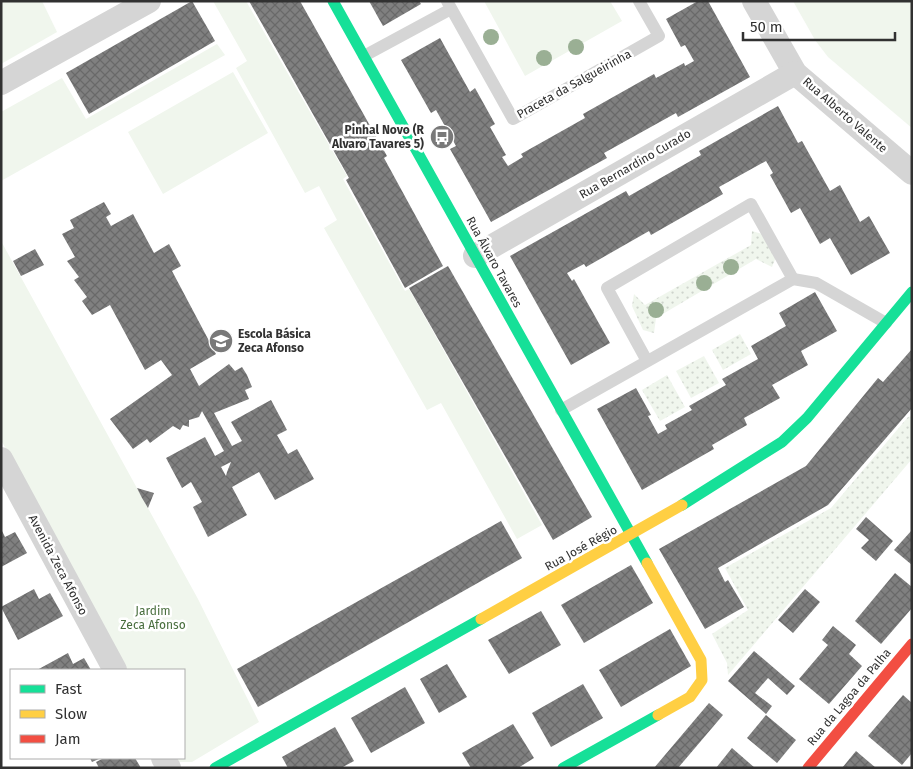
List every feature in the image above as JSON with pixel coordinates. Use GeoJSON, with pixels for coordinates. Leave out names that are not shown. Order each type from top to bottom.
{"type":"FeatureCollection","features":[{"type":"Feature","properties":{"kind":"street"},"geometry":{"type":"LineString","coordinates":[[1,83],[150,1]]}},
{"type":"Feature","properties":{"kind":"street","name":"Rua Álvaro Tavares"},"geometry":{"type":"LineString","coordinates":[[333,1],[701,660],[702,680],[690,697],[563,768]]}},
{"type":"Feature","properties":{"kind":"street","name":"Rua Alberto Valente"},"geometry":{"type":"LineString","coordinates":[[754,1],[795,73],[912,173]]}},
{"type":"Feature","properties":{"kind":"street","name":"Rua Bernardino Curado"},"geometry":{"type":"LineString","coordinates":[[475,256],[795,73]]}},
{"type":"Feature","properties":{"kind":"street","name":"Rua José Régio"},"geometry":{"type":"LineString","coordinates":[[215,768],[631,536],[752,463],[782,442],[807,418],[912,292]]}},
{"type":"Feature","properties":{"kind":"street","name":"Avenida Zeca Afonso"},"geometry":{"type":"LineString","coordinates":[[1,459],[114,669]]}},
{"type":"Feature","properties":{"kind":"street","name":"Rua da Lagoa da Palha"},"geometry":{"type":"LineString","coordinates":[[808,768],[912,644]]}},
{"type":"Feature","properties":{"kind":"lane","name":"Praceta da Salgueirinha"},"geometry":{"type":"LineString","coordinates":[[364,56],[449,5],[513,119],[659,36],[642,2]]}},
{"type":"Feature","properties":{"kind":"lane"},"geometry":{"type":"LineString","coordinates":[[647,361],[607,288],[751,204],[793,279]]}},
{"type":"Feature","properties":{"kind":"lane"},"geometry":{"type":"LineString","coordinates":[[561,410],[793,279],[816,283],[886,323]]}},
{"type":"Feature","properties":{"kind":"green space"},"geometry":{"type":"Polygon","coordinates":[[[1,1],[42,1],[57,32],[1,64],[1,1]]]}},
{"type":"Feature","properties":{"kind":"green space"},"geometry":{"type":"Polygon","coordinates":[[[213,1],[246,1],[347,176],[343,179],[405,291],[409,289],[542,525],[517,539],[441,403],[427,410],[324,228],[337,220],[319,186],[305,193],[236,68],[247,61],[213,1]]]}},
{"type":"Feature","properties":{"kind":"green space"},"geometry":{"type":"Polygon","coordinates":[[[484,1],[610,1],[622,21],[525,76],[484,1]]]}},
{"type":"Feature","properties":{"kind":"green space"},"geometry":{"type":"Polygon","coordinates":[[[793,1],[912,1],[912,128],[828,57],[815,40],[793,1]]]}},
{"type":"Feature","properties":{"kind":"green space"},"geometry":{"type":"Polygon","coordinates":[[[217,44],[225,55],[1,181],[1,112],[62,78],[86,119],[217,44]]]}},
{"type":"Feature","properties":{"kind":"green space"},"geometry":{"type":"Polygon","coordinates":[[[233,72],[268,133],[163,194],[128,132],[233,72]]]}},
{"type":"Feature","properties":{"kind":"green space"},"geometry":{"type":"Polygon","coordinates":[[[752,231],[762,234],[776,257],[772,267],[756,259],[656,318],[654,333],[643,330],[632,306],[634,294],[645,305],[751,245],[752,231]]]}},
{"type":"Feature","properties":{"kind":"green space","name":"Jardim Zeca Afonso"},"geometry":{"type":"Polygon","coordinates":[[[1,241],[198,599],[259,722],[192,762],[176,762],[174,759],[185,759],[185,669],[125,669],[1,440],[1,241]]]}},
{"type":"Feature","properties":{"kind":"green space"},"geometry":{"type":"Polygon","coordinates":[[[740,334],[751,354],[723,370],[712,350],[740,334]]]}},
{"type":"Feature","properties":{"kind":"green space"},"geometry":{"type":"Polygon","coordinates":[[[704,356],[719,383],[691,398],[676,371],[704,356]]]}},
{"type":"Feature","properties":{"kind":"green space"},"geometry":{"type":"Polygon","coordinates":[[[667,375],[685,407],[660,421],[642,390],[667,375]]]}},
{"type":"Feature","properties":{"kind":"green space"},"geometry":{"type":"Polygon","coordinates":[[[912,416],[912,459],[728,675],[727,663],[712,634],[748,610],[725,568],[831,508],[908,417],[912,416]]]}},
{"type":"Feature","properties":{"kind":"building"},"geometry":{"type":"Polygon","coordinates":[[[192,1],[215,41],[89,114],[66,73],[192,1]]]}},
{"type":"Feature","properties":{"kind":"building"},"geometry":{"type":"Polygon","coordinates":[[[249,1],[300,1],[387,156],[384,158],[443,266],[405,288],[346,180],[349,178],[249,1]]]}},
{"type":"Feature","properties":{"kind":"building"},"geometry":{"type":"Polygon","coordinates":[[[369,1],[419,1],[421,4],[383,26],[369,1]]]}},
{"type":"Feature","properties":{"kind":"building"},"geometry":{"type":"Polygon","coordinates":[[[698,1],[708,1],[750,77],[678,117],[676,113],[604,153],[607,158],[491,222],[450,149],[456,146],[436,110],[431,113],[401,60],[440,38],[470,92],[475,88],[495,124],[490,127],[506,155],[502,157],[508,166],[523,157],[521,154],[585,118],[583,114],[654,74],[656,78],[684,63],[685,66],[694,61],[685,45],[681,47],[666,19],[698,1]]]}},
{"type":"Feature","properties":{"kind":"building"},"geometry":{"type":"Polygon","coordinates":[[[778,106],[798,143],[802,141],[830,191],[840,185],[860,222],[869,216],[890,253],[851,275],[830,238],[820,244],[800,208],[791,213],[770,175],[773,173],[766,161],[719,187],[723,194],[651,235],[649,231],[586,267],[584,264],[567,273],[572,281],[574,279],[610,343],[571,365],[510,256],[626,191],[629,196],[701,155],[699,151],[778,106]]]}},
{"type":"Feature","properties":{"kind":"building"},"geometry":{"type":"Polygon","coordinates":[[[104,202],[111,214],[106,217],[111,226],[133,214],[154,253],[169,244],[181,266],[172,271],[216,354],[190,369],[199,386],[229,364],[235,371],[242,367],[252,387],[245,390],[249,399],[214,413],[232,446],[242,441],[231,422],[271,400],[287,430],[277,435],[288,454],[297,449],[314,479],[275,500],[259,472],[232,487],[247,515],[208,537],[193,507],[202,502],[191,482],[182,488],[166,458],[205,437],[215,456],[224,451],[202,411],[199,417],[189,420],[189,427],[183,425],[180,430],[173,426],[150,443],[147,439],[133,449],[110,419],[172,375],[161,360],[145,370],[110,305],[92,315],[82,301],[87,297],[74,280],[79,277],[67,261],[75,257],[62,234],[74,228],[70,220],[104,202]],[[231,462],[221,467],[226,476],[231,462]]]}},
{"type":"Feature","properties":{"kind":"building"},"geometry":{"type":"Polygon","coordinates":[[[35,249],[44,265],[21,276],[13,261],[35,249]]]}},
{"type":"Feature","properties":{"kind":"building"},"geometry":{"type":"Polygon","coordinates":[[[448,266],[592,517],[553,540],[409,288],[448,266]]]}},
{"type":"Feature","properties":{"kind":"building"},"geometry":{"type":"Polygon","coordinates":[[[815,292],[837,331],[801,351],[808,365],[772,385],[780,398],[744,418],[747,425],[712,445],[714,449],[642,490],[597,409],[636,388],[651,415],[648,416],[658,434],[667,429],[665,425],[692,410],[689,406],[726,385],[722,379],[758,359],[751,346],[786,326],[779,313],[815,292]]]}},
{"type":"Feature","properties":{"kind":"building"},"geometry":{"type":"Polygon","coordinates":[[[912,349],[912,408],[828,505],[718,568],[725,582],[728,580],[744,607],[705,629],[659,549],[806,466],[878,378],[883,382],[912,349]]]}},
{"type":"Feature","properties":{"kind":"building"},"geometry":{"type":"Polygon","coordinates":[[[137,488],[154,493],[148,508],[142,498],[137,488]]]}},
{"type":"Feature","properties":{"kind":"building"},"geometry":{"type":"Polygon","coordinates":[[[866,517],[893,541],[876,561],[861,548],[869,540],[856,529],[866,517]]]}},
{"type":"Feature","properties":{"kind":"building"},"geometry":{"type":"Polygon","coordinates":[[[501,521],[522,558],[258,707],[237,669],[501,521]]]}},
{"type":"Feature","properties":{"kind":"building"},"geometry":{"type":"Polygon","coordinates":[[[1,529],[5,537],[15,532],[27,553],[1,567],[1,529]]]}},
{"type":"Feature","properties":{"kind":"building"},"geometry":{"type":"Polygon","coordinates":[[[912,530],[912,565],[894,550],[912,530]]]}},
{"type":"Feature","properties":{"kind":"building"},"geometry":{"type":"Polygon","coordinates":[[[631,565],[653,603],[584,643],[561,605],[631,565]]]}},
{"type":"Feature","properties":{"kind":"building"},"geometry":{"type":"Polygon","coordinates":[[[895,573],[912,587],[912,608],[881,644],[855,621],[895,573]]]}},
{"type":"Feature","properties":{"kind":"building"},"geometry":{"type":"Polygon","coordinates":[[[34,589],[39,599],[50,593],[63,616],[18,640],[1,607],[34,589]]]}},
{"type":"Feature","properties":{"kind":"building"},"geometry":{"type":"Polygon","coordinates":[[[805,589],[820,602],[793,633],[778,620],[805,589]]]}},
{"type":"Feature","properties":{"kind":"building"},"geometry":{"type":"Polygon","coordinates":[[[541,611],[561,645],[509,674],[488,640],[541,611]]]}},
{"type":"Feature","properties":{"kind":"building"},"geometry":{"type":"Polygon","coordinates":[[[833,626],[856,645],[849,654],[862,666],[829,704],[799,679],[828,645],[822,640],[833,626]]]}},
{"type":"Feature","properties":{"kind":"building"},"geometry":{"type":"Polygon","coordinates":[[[670,629],[691,666],[621,707],[599,670],[670,629]]]}},
{"type":"Feature","properties":{"kind":"building"},"geometry":{"type":"Polygon","coordinates":[[[754,651],[795,686],[787,695],[768,678],[755,693],[772,706],[766,714],[728,681],[754,651]]]}},
{"type":"Feature","properties":{"kind":"building"},"geometry":{"type":"Polygon","coordinates":[[[68,653],[73,664],[84,658],[90,669],[39,669],[68,653]]]}},
{"type":"Feature","properties":{"kind":"building"},"geometry":{"type":"Polygon","coordinates":[[[447,664],[467,697],[439,713],[420,679],[447,664]]]}},
{"type":"Feature","properties":{"kind":"building"},"geometry":{"type":"Polygon","coordinates":[[[583,684],[603,718],[551,747],[532,713],[583,684]]]}},
{"type":"Feature","properties":{"kind":"building"},"geometry":{"type":"Polygon","coordinates":[[[405,687],[425,723],[371,753],[351,718],[405,687]]]}},
{"type":"Feature","properties":{"kind":"building"},"geometry":{"type":"Polygon","coordinates":[[[903,695],[912,703],[912,753],[902,765],[868,736],[903,695]]]}},
{"type":"Feature","properties":{"kind":"building"},"geometry":{"type":"Polygon","coordinates":[[[709,703],[723,715],[678,768],[654,768],[709,703]]]}},
{"type":"Feature","properties":{"kind":"building"},"geometry":{"type":"Polygon","coordinates":[[[766,715],[796,740],[777,763],[747,738],[766,715]]]}},
{"type":"Feature","properties":{"kind":"building"},"geometry":{"type":"Polygon","coordinates":[[[513,724],[534,758],[518,768],[471,768],[462,753],[513,724]]]}},
{"type":"Feature","properties":{"kind":"building"},"geometry":{"type":"Polygon","coordinates":[[[335,727],[354,761],[341,768],[288,768],[282,757],[335,727]]]}},
{"type":"Feature","properties":{"kind":"building"},"geometry":{"type":"Polygon","coordinates":[[[732,748],[755,768],[716,768],[732,748]]]}},
{"type":"Feature","properties":{"kind":"building"},"geometry":{"type":"Polygon","coordinates":[[[856,751],[876,768],[842,768],[856,751]]]}},
{"type":"Feature","properties":{"kind":"building"},"geometry":{"type":"Polygon","coordinates":[[[102,759],[136,759],[141,768],[99,768],[96,762],[102,759]]]}},
{"type":"Feature","properties":{"kind":"traffic: fast"},"geometry":{"type":"LineString","coordinates":[[333,1],[647,563]]}},
{"type":"Feature","properties":{"kind":"traffic: fast"},"geometry":{"type":"LineString","coordinates":[[682,505],[782,442],[807,418],[912,292]]}},
{"type":"Feature","properties":{"kind":"traffic: fast"},"geometry":{"type":"LineString","coordinates":[[215,768],[481,619]]}},
{"type":"Feature","properties":{"kind":"traffic: fast"},"geometry":{"type":"LineString","coordinates":[[563,768],[658,715]]}},
{"type":"Feature","properties":{"kind":"traffic: slow"},"geometry":{"type":"LineString","coordinates":[[481,619],[682,505]]}},
{"type":"Feature","properties":{"kind":"traffic: slow"},"geometry":{"type":"LineString","coordinates":[[647,563],[701,660],[702,680],[690,697],[658,715]]}},
{"type":"Feature","properties":{"kind":"traffic: jam"},"geometry":{"type":"LineString","coordinates":[[808,768],[912,644]]}},
{"type":"Feature","properties":{"kind":"place","name":"Pinhal Novo (R Alvaro Tavares 5)"},"geometry":{"type":"Point","coordinates":[442,137]}},
{"type":"Feature","properties":{"kind":"place","name":"Escola Básica Zeca Afonso"},"geometry":{"type":"Point","coordinates":[221,341]}}]}
